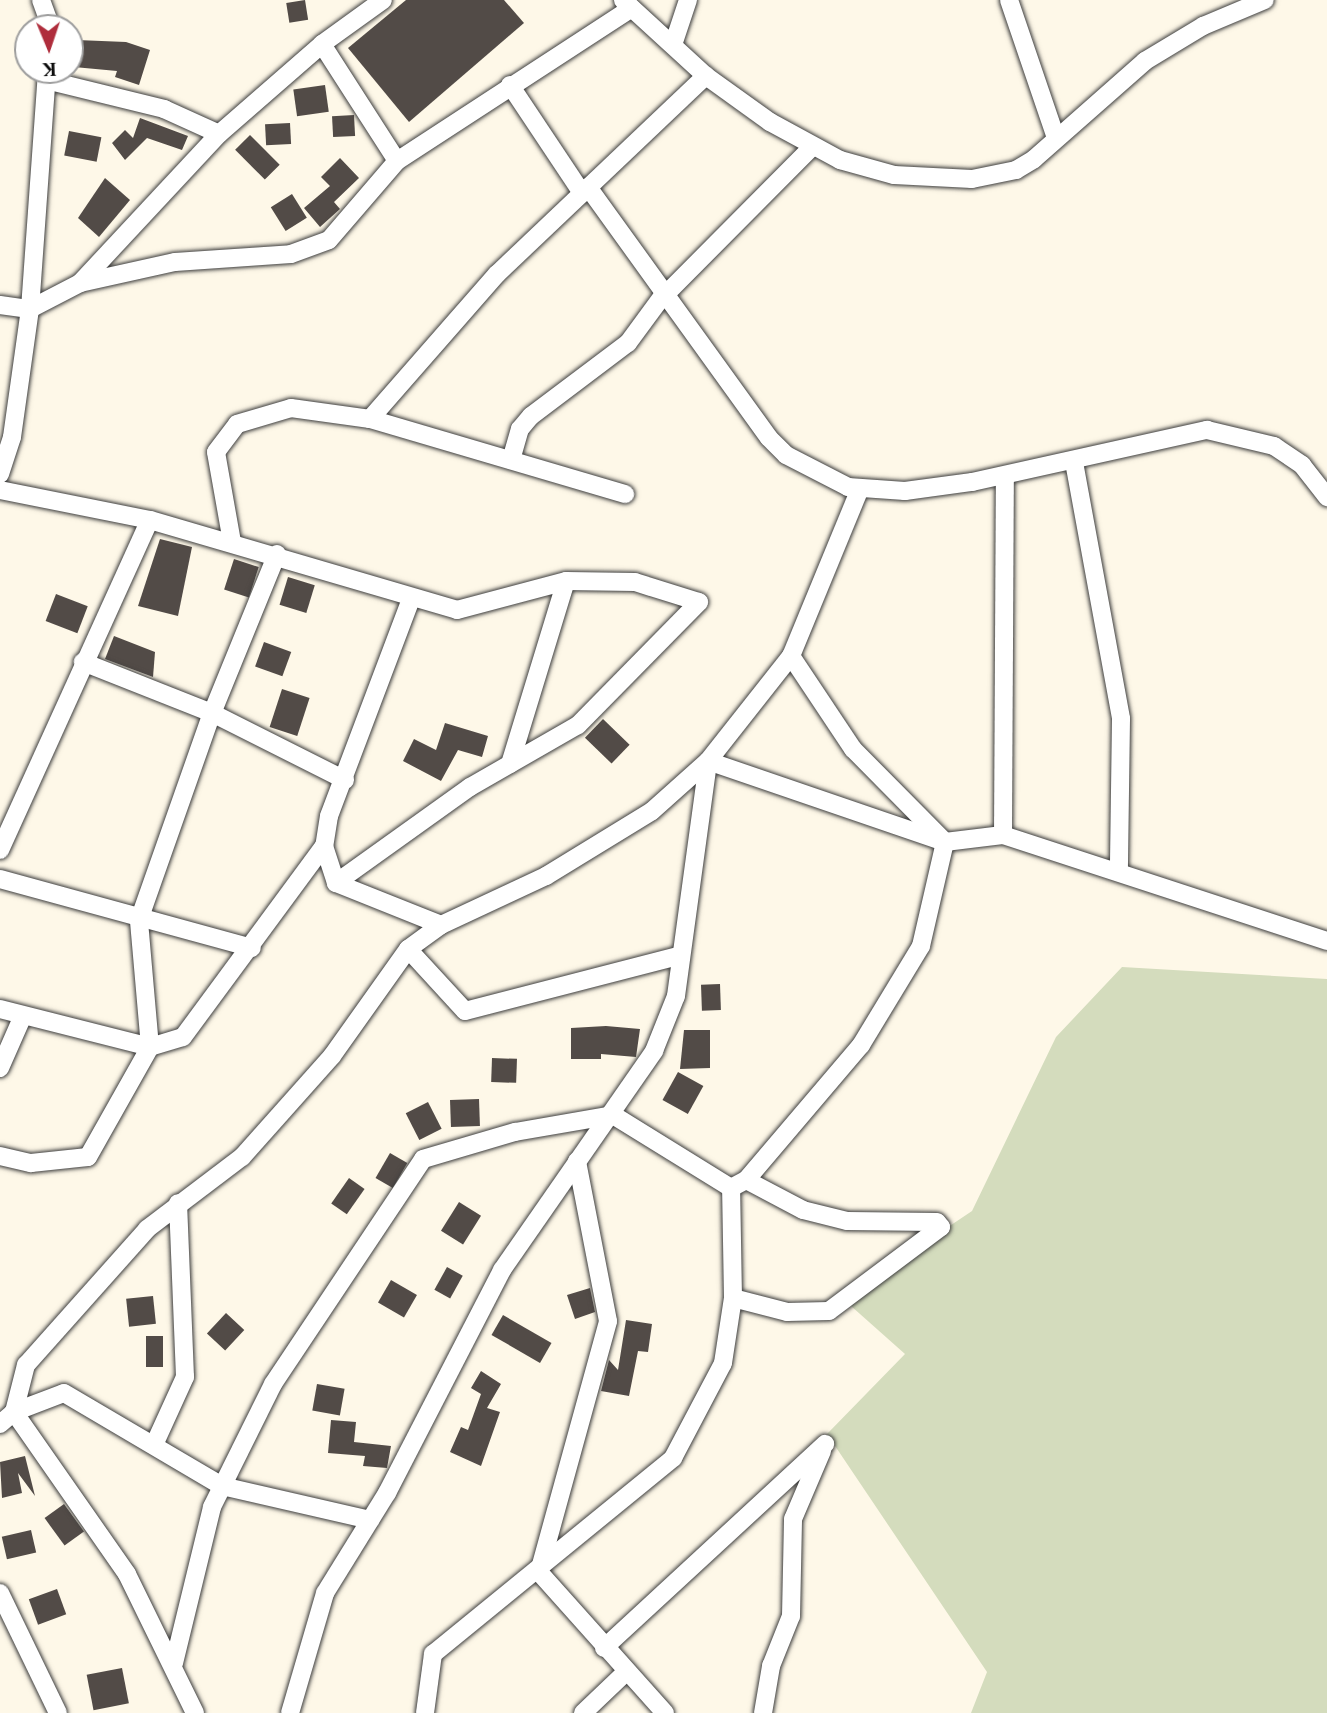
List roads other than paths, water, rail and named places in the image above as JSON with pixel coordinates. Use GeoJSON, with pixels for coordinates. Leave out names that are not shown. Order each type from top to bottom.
{"type":"FeatureCollection","features":[{"type":"Feature","properties":{"kind":"street"},"geometry":{"type":"LineString","coordinates":[[80,283],[219,134],[322,44],[383,0]]}},
{"type":"Feature","properties":{"kind":"street"},"geometry":{"type":"LineString","coordinates":[[674,42],[688,0]]}},
{"type":"Feature","properties":{"kind":"street"},"geometry":{"type":"LineString","coordinates":[[1009,0],[1056,138]]}},
{"type":"Feature","properties":{"kind":"street"},"geometry":{"type":"LineString","coordinates":[[0,305],[30,309],[80,283],[175,262],[291,254],[329,240],[397,162],[628,4],[674,42],[706,76],[813,146],[869,171],[972,179],[1016,170],[1167,46],[1265,0]]}},
{"type":"Feature","properties":{"kind":"street"},"geometry":{"type":"LineString","coordinates":[[322,44],[397,162]]}},
{"type":"Feature","properties":{"kind":"street"},"geometry":{"type":"LineString","coordinates":[[370,419],[497,274],[706,76]]}},
{"type":"Feature","properties":{"kind":"street"},"geometry":{"type":"LineString","coordinates":[[0,474],[12,437],[30,309],[46,84]]}},
{"type":"Feature","properties":{"kind":"street"},"geometry":{"type":"LineString","coordinates":[[78,84],[164,109],[219,134]]}},
{"type":"Feature","properties":{"kind":"street"},"geometry":{"type":"LineString","coordinates":[[510,85],[769,438],[786,455],[859,491],[905,491],[1005,476],[1207,430],[1274,446],[1302,466],[1327,497]]}},
{"type":"Feature","properties":{"kind":"street"},"geometry":{"type":"LineString","coordinates":[[511,460],[520,429],[531,416],[628,343],[665,295],[813,146]]}},
{"type":"Feature","properties":{"kind":"street"},"geometry":{"type":"LineString","coordinates":[[232,542],[216,452],[237,424],[291,408],[370,419],[625,494]]}},
{"type":"Feature","properties":{"kind":"street"},"geometry":{"type":"LineString","coordinates":[[1074,462],[1121,719],[1119,870]]}},
{"type":"Feature","properties":{"kind":"street"},"geometry":{"type":"LineString","coordinates":[[1003,835],[1005,476]]}},
{"type":"Feature","properties":{"kind":"street"},"geometry":{"type":"LineString","coordinates":[[0,490],[150,520],[366,579],[411,599],[457,610],[566,581],[635,582],[699,601],[578,725],[510,764],[336,883]]}},
{"type":"Feature","properties":{"kind":"street"},"geometry":{"type":"LineString","coordinates":[[195,1713],[174,1663],[127,1574],[14,1412],[26,1365],[147,1229],[242,1157],[332,1056],[408,949],[441,925],[546,876],[652,811],[708,761],[791,656],[859,491]]}},
{"type":"Feature","properties":{"kind":"street"},"geometry":{"type":"LineString","coordinates":[[0,850],[83,662],[150,520]]}},
{"type":"Feature","properties":{"kind":"street"},"geometry":{"type":"LineString","coordinates":[[0,1156],[32,1163],[88,1157],[150,1047],[139,919],[212,713],[277,554]]}},
{"type":"Feature","properties":{"kind":"street"},"geometry":{"type":"LineString","coordinates":[[510,764],[566,581]]}},
{"type":"Feature","properties":{"kind":"street"},"geometry":{"type":"LineString","coordinates":[[0,1009],[22,1018],[150,1047],[183,1037],[252,948],[324,846],[329,816],[345,780],[411,599]]}},
{"type":"Feature","properties":{"kind":"street"},"geometry":{"type":"LineString","coordinates":[[791,656],[853,749],[945,842]]}},
{"type":"Feature","properties":{"kind":"street"},"geometry":{"type":"LineString","coordinates":[[83,662],[212,713],[345,780]]}},
{"type":"Feature","properties":{"kind":"street"},"geometry":{"type":"LineString","coordinates":[[708,761],[945,842],[1003,835],[1119,870],[1327,941]]}},
{"type":"Feature","properties":{"kind":"street"},"geometry":{"type":"LineString","coordinates":[[290,1713],[325,1593],[370,1520],[502,1269],[577,1161],[613,1115],[654,1051],[676,996],[708,761]]}},
{"type":"Feature","properties":{"kind":"street"},"geometry":{"type":"LineString","coordinates":[[425,1713],[433,1654],[539,1572],[673,1458],[723,1363],[733,1298],[738,1184],[861,1045],[921,946],[945,842]]}},
{"type":"Feature","properties":{"kind":"street"},"geometry":{"type":"LineString","coordinates":[[324,846],[336,883]]}},
{"type":"Feature","properties":{"kind":"street"},"geometry":{"type":"LineString","coordinates":[[0,879],[252,948]]}},
{"type":"Feature","properties":{"kind":"street"},"geometry":{"type":"LineString","coordinates":[[336,883],[441,925]]}},
{"type":"Feature","properties":{"kind":"street"},"geometry":{"type":"LineString","coordinates":[[408,949],[464,1011],[681,955]]}},
{"type":"Feature","properties":{"kind":"street"},"geometry":{"type":"LineString","coordinates":[[0,1068],[22,1018]]}},
{"type":"Feature","properties":{"kind":"street"},"geometry":{"type":"LineString","coordinates":[[174,1663],[212,1507],[222,1486],[273,1384],[423,1158],[514,1132],[613,1115],[738,1184],[803,1210],[847,1221],[937,1222],[941,1227],[858,1295],[829,1311],[787,1312],[733,1298]]}},
{"type":"Feature","properties":{"kind":"street"},"geometry":{"type":"LineString","coordinates":[[539,1572],[608,1321],[577,1161]]}},
{"type":"Feature","properties":{"kind":"street"},"geometry":{"type":"LineString","coordinates":[[154,1445],[186,1377],[178,1203]]}},
{"type":"Feature","properties":{"kind":"street"},"geometry":{"type":"LineString","coordinates":[[0,1424],[14,1412],[64,1393],[222,1486],[370,1520]]}},
{"type":"Feature","properties":{"kind":"street"},"geometry":{"type":"LineString","coordinates":[[604,1648],[825,1444],[793,1518],[790,1616],[771,1666],[763,1713]]}},
{"type":"Feature","properties":{"kind":"street"},"geometry":{"type":"LineString","coordinates":[[539,1572],[604,1648],[665,1713]]}},
{"type":"Feature","properties":{"kind":"street"},"geometry":{"type":"LineString","coordinates":[[0,1592],[58,1713]]}},
{"type":"Feature","properties":{"kind":"street"},"geometry":{"type":"LineString","coordinates":[[583,1713],[626,1672]]}}]}
